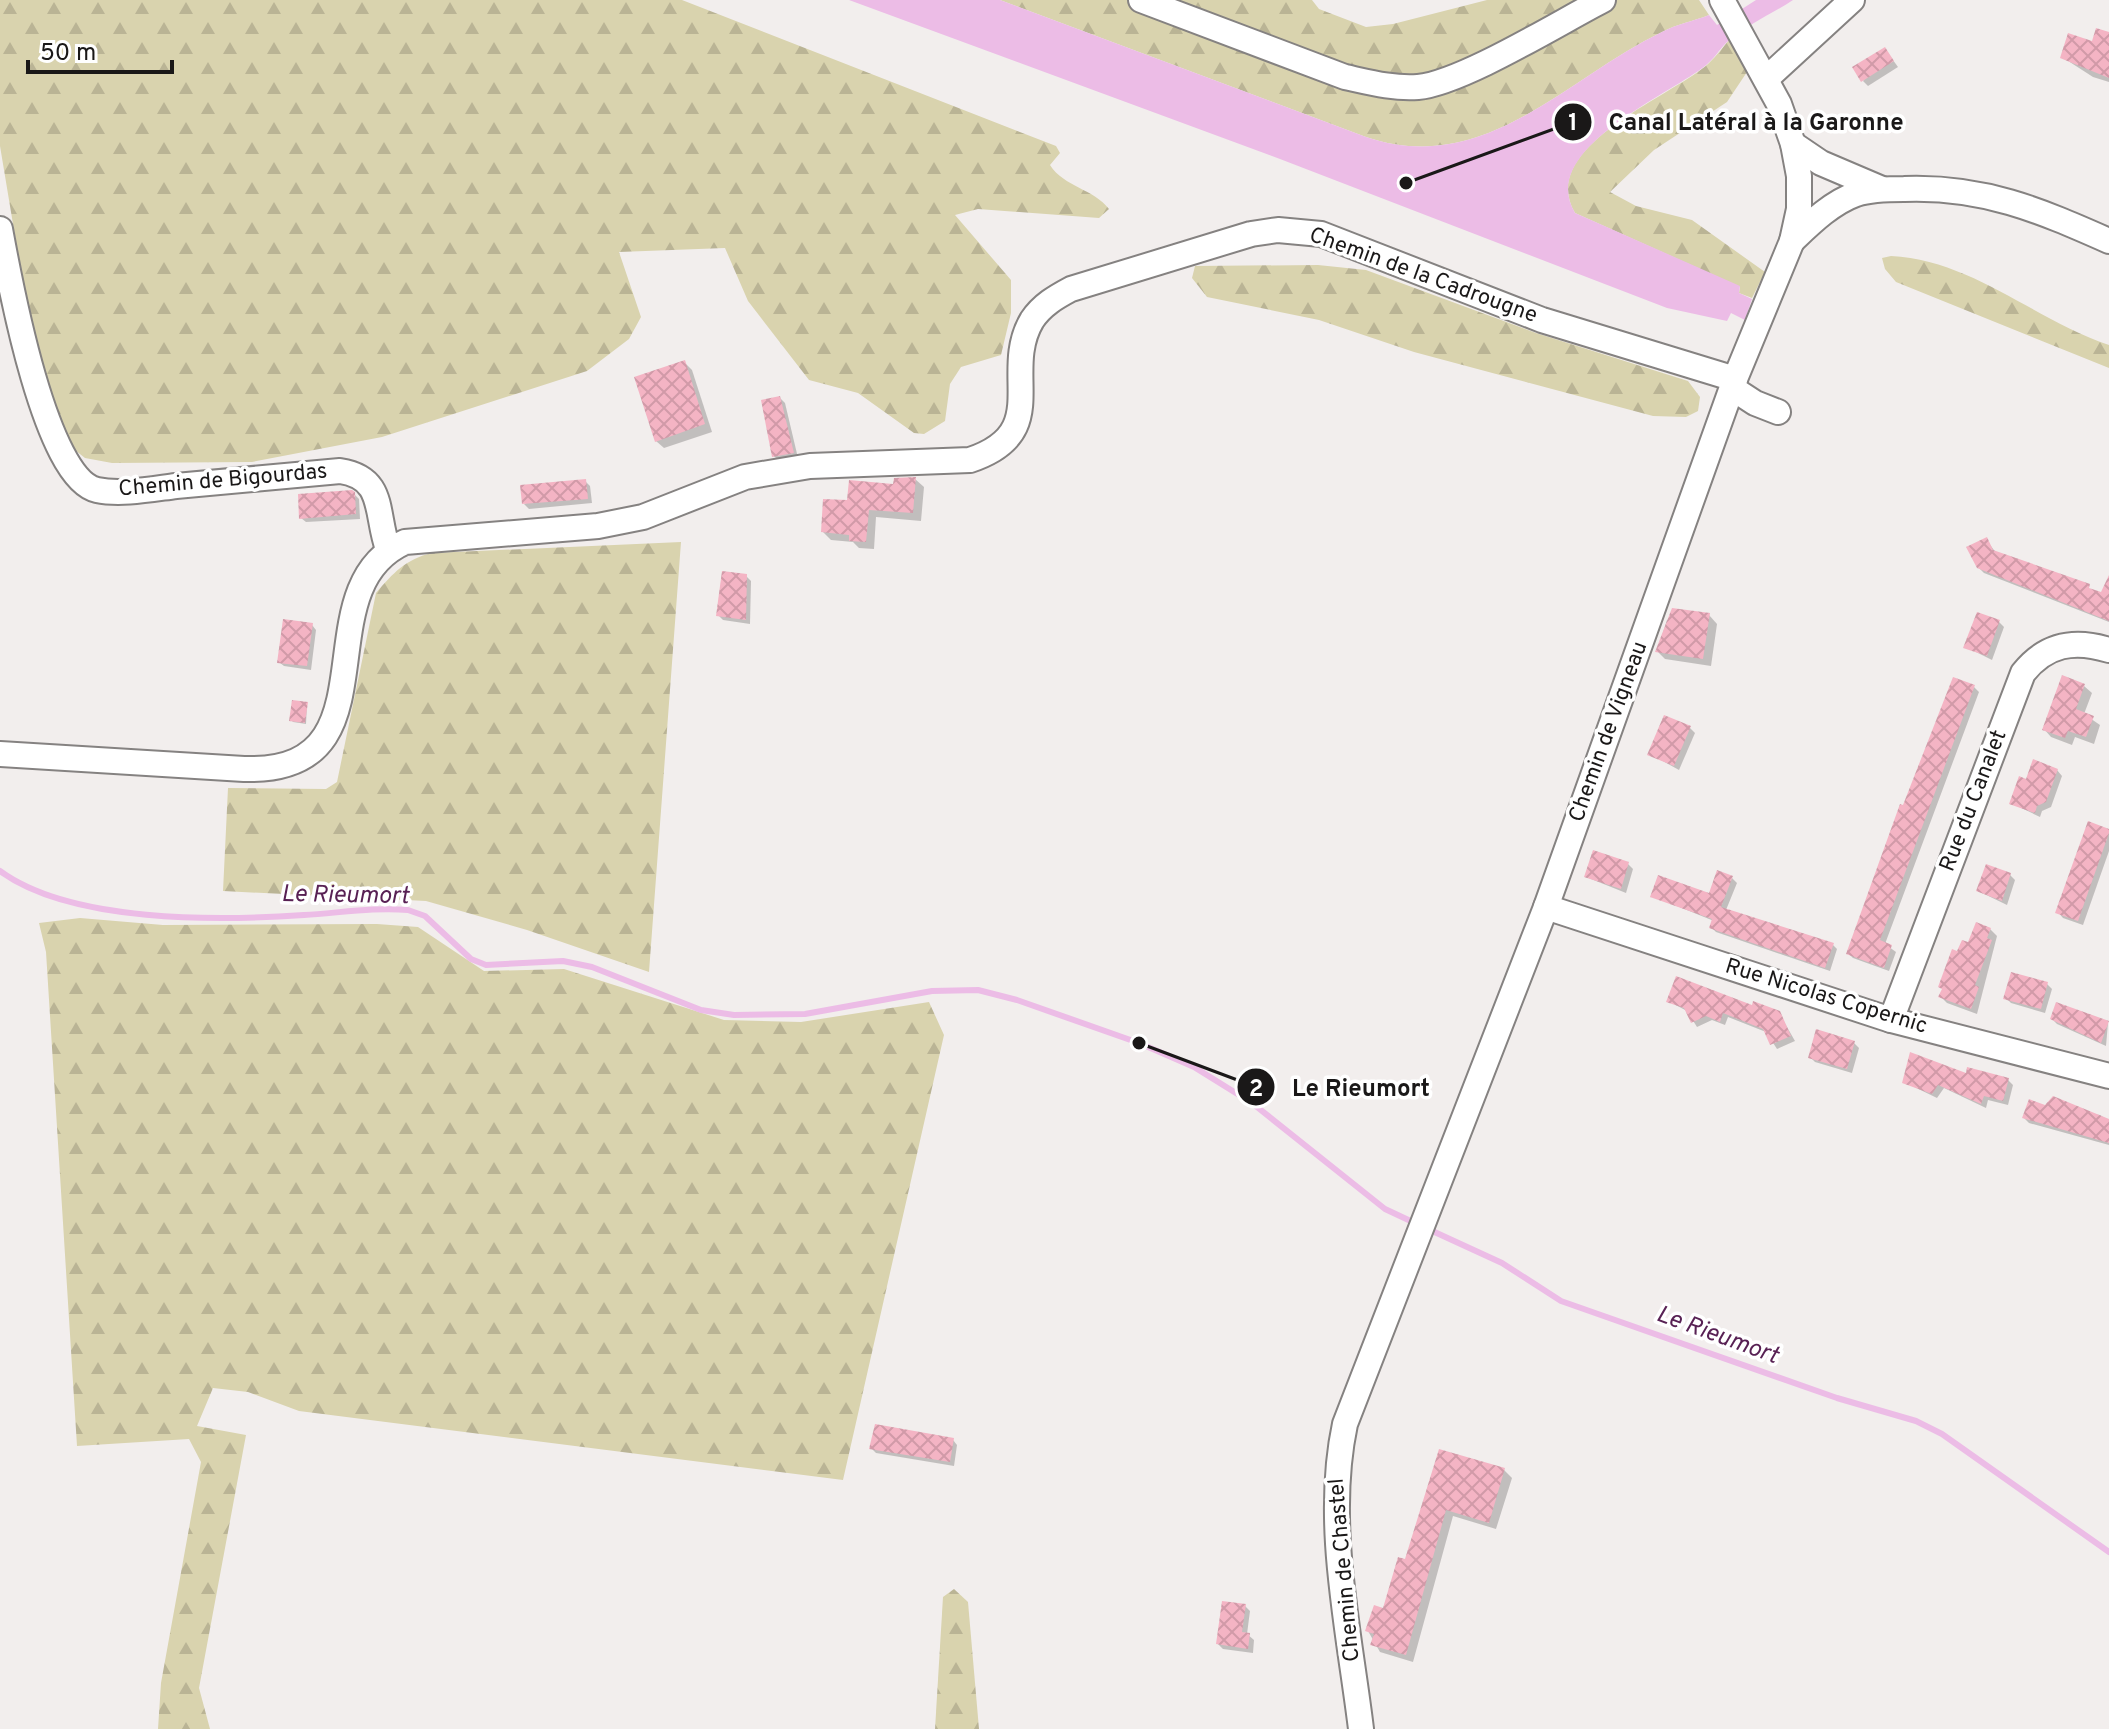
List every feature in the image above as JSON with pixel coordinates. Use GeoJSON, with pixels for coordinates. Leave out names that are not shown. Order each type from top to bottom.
{"type":"FeatureCollection","features":[{"type":"Feature","properties":{"kind":"street"},"geometry":{"type":"LineString","coordinates":[[1141,0],[1345,77],[1380,85],[1418,87],[1450,79],[1603,0]]}},
{"type":"Feature","properties":{"kind":"street"},"geometry":{"type":"LineString","coordinates":[[1722,0],[1754,54],[1793,144],[1799,176],[1799,209],[1792,241]]}},
{"type":"Feature","properties":{"kind":"street"},"geometry":{"type":"LineString","coordinates":[[1766,79],[1852,0]]}},
{"type":"Feature","properties":{"kind":"street"},"geometry":{"type":"LineString","coordinates":[[1793,144],[1821,163],[1884,189]]}},
{"type":"Feature","properties":{"kind":"street"},"geometry":{"type":"LineString","coordinates":[[1792,241],[1815,220],[1855,194],[1884,189],[1928,188],[1990,195],[2028,205],[2109,241]]}},
{"type":"Feature","properties":{"kind":"street","name":"Chemin de Bigourdas"},"geometry":{"type":"LineString","coordinates":[[0,229],[14,304],[40,398],[63,460],[82,483],[97,490],[137,490],[340,471],[358,474],[374,490],[388,549]]}},
{"type":"Feature","properties":{"kind":"street","name":"Chemin de la Cadrougne"},"geometry":{"type":"LineString","coordinates":[[388,549],[405,542],[598,526],[643,517],[745,477],[810,466],[970,460],[993,452],[1009,438],[1019,421],[1025,338],[1032,320],[1046,303],[1071,289],[1251,234],[1288,230],[1321,234],[1542,320],[1734,383],[1755,403],[1778,412]]}},
{"type":"Feature","properties":{"kind":"street","name":"Chemin de Vigneau"},"geometry":{"type":"LineString","coordinates":[[1419,1227],[1546,907],[1734,383],[1777,269],[1792,241]]}},
{"type":"Feature","properties":{"kind":"street"},"geometry":{"type":"LineString","coordinates":[[0,754],[271,770],[302,759],[325,740],[333,722],[355,609],[364,584],[388,549]]}},
{"type":"Feature","properties":{"kind":"street","name":"Rue du Canalet"},"geometry":{"type":"LineString","coordinates":[[1891,1020],[2023,673],[2042,654],[2059,646],[2076,643],[2109,650]]}},
{"type":"Feature","properties":{"kind":"street","name":"Rue Nicolas Copernic"},"geometry":{"type":"LineString","coordinates":[[1546,907],[1891,1020],[2109,1076]]}},
{"type":"Feature","properties":{"kind":"street","name":"Chemin de Chastel"},"geometry":{"type":"LineString","coordinates":[[1361,1729],[1340,1555],[1336,1466],[1345,1424],[1419,1227]]}},
{"type":"Feature","properties":{"kind":"green space"},"geometry":{"type":"Polygon","coordinates":[[[0,0],[682,0],[1056,146],[1060,153],[1050,165],[1063,178],[1103,202],[1109,209],[1099,218],[978,209],[955,215],[1011,280],[1011,313],[1001,355],[961,367],[950,384],[945,421],[924,434],[914,433],[858,393],[809,380],[748,301],[725,248],[619,252],[641,317],[629,339],[587,371],[382,437],[252,462],[112,463],[85,458],[71,447],[48,392],[26,302],[0,146],[0,0]]]}},
{"type":"Feature","properties":{"kind":"green space"},"geometry":{"type":"Polygon","coordinates":[[[1000,0],[1312,0],[1319,9],[1366,27],[1393,24],[1487,0],[1699,0],[1709,15],[1662,32],[1522,118],[1486,134],[1449,144],[1409,146],[1366,137],[1000,0]]]}},
{"type":"Feature","properties":{"kind":"green space"},"geometry":{"type":"Polygon","coordinates":[[[1733,36],[1749,69],[1727,102],[1654,150],[1610,192],[1636,206],[1692,220],[1765,272],[1752,298],[1739,293],[1740,287],[1575,213],[1568,189],[1574,167],[1590,146],[1613,126],[1708,64],[1733,36]]]}},
{"type":"Feature","properties":{"kind":"green space"},"geometry":{"type":"Polygon","coordinates":[[[1891,256],[1921,260],[1976,279],[2055,321],[2109,345],[2109,368],[1896,282],[1885,269],[1882,258],[1891,256]]]}},
{"type":"Feature","properties":{"kind":"green space"},"geometry":{"type":"Polygon","coordinates":[[[1318,265],[1366,270],[1536,333],[1688,381],[1700,397],[1698,411],[1686,417],[1653,416],[1414,352],[1319,320],[1207,297],[1192,278],[1195,266],[1318,265]]]}},
{"type":"Feature","properties":{"kind":"green space"},"geometry":{"type":"Polygon","coordinates":[[[681,542],[649,972],[527,930],[426,901],[223,891],[228,788],[326,789],[337,782],[376,593],[401,568],[432,553],[681,542]]]}},
{"type":"Feature","properties":{"kind":"green space"},"geometry":{"type":"Polygon","coordinates":[[[80,918],[163,925],[377,924],[418,927],[484,971],[564,969],[724,1020],[801,1022],[929,1002],[944,1035],[843,1480],[299,1411],[248,1392],[213,1388],[197,1426],[246,1435],[199,1688],[210,1729],[158,1729],[161,1683],[201,1462],[189,1439],[77,1446],[46,952],[39,923],[80,918]]]}},
{"type":"Feature","properties":{"kind":"green space"},"geometry":{"type":"Polygon","coordinates":[[[954,1589],[968,1602],[979,1729],[935,1729],[943,1597],[954,1589]]]}},
{"type":"Feature","properties":{"kind":"shaded area"},"geometry":{"type":"Polygon","coordinates":[[[849,0],[1000,0],[1366,137],[1409,146],[1449,144],[1486,134],[1522,118],[1626,52],[1674,27],[1709,15],[1717,25],[1756,0],[1793,0],[1741,31],[1705,66],[1612,127],[1589,147],[1574,168],[1568,190],[1575,213],[1740,286],[1739,293],[1752,299],[1745,320],[1731,313],[1727,321],[1667,308],[1280,159],[849,0]]]}},
{"type":"Feature","properties":{"kind":"building"},"geometry":{"type":"Polygon","coordinates":[[[2096,28],[2109,32],[2109,78],[2060,58],[2068,33],[2092,41],[2096,28]]]}},
{"type":"Feature","properties":{"kind":"building"},"geometry":{"type":"Polygon","coordinates":[[[1885,47],[1894,61],[1861,82],[1852,67],[1885,47]]]}},
{"type":"Feature","properties":{"kind":"building"},"geometry":{"type":"Polygon","coordinates":[[[685,360],[705,424],[655,442],[634,377],[685,360]]]}},
{"type":"Feature","properties":{"kind":"building"},"geometry":{"type":"Polygon","coordinates":[[[780,396],[794,453],[772,457],[761,400],[780,396]]]}},
{"type":"Feature","properties":{"kind":"building"},"geometry":{"type":"Polygon","coordinates":[[[916,477],[913,513],[869,510],[866,542],[849,541],[849,535],[821,532],[823,499],[847,500],[849,480],[893,484],[894,478],[916,477]]]}},
{"type":"Feature","properties":{"kind":"building"},"geometry":{"type":"Polygon","coordinates":[[[586,479],[588,499],[522,504],[520,485],[586,479]]]}},
{"type":"Feature","properties":{"kind":"building"},"geometry":{"type":"Polygon","coordinates":[[[355,492],[356,514],[299,519],[298,494],[355,492]]]}},
{"type":"Feature","properties":{"kind":"building"},"geometry":{"type":"Polygon","coordinates":[[[1987,537],[1993,550],[2090,584],[2089,588],[2101,592],[2109,575],[2109,621],[1977,568],[1966,547],[1987,537]]]}},
{"type":"Feature","properties":{"kind":"building"},"geometry":{"type":"Polygon","coordinates":[[[722,571],[747,574],[746,620],[716,616],[722,571]]]}},
{"type":"Feature","properties":{"kind":"building"},"geometry":{"type":"Polygon","coordinates":[[[1672,608],[1710,613],[1703,659],[1655,652],[1672,608]]]}},
{"type":"Feature","properties":{"kind":"building"},"geometry":{"type":"Polygon","coordinates":[[[1977,612],[2000,620],[1987,656],[1963,648],[1977,612]]]}},
{"type":"Feature","properties":{"kind":"building"},"geometry":{"type":"Polygon","coordinates":[[[283,619],[313,623],[307,666],[277,663],[283,619]]]}},
{"type":"Feature","properties":{"kind":"building"},"geometry":{"type":"Polygon","coordinates":[[[2062,675],[2085,684],[2076,709],[2094,716],[2086,737],[2068,731],[2065,738],[2042,730],[2062,675]]]}},
{"type":"Feature","properties":{"kind":"building"},"geometry":{"type":"Polygon","coordinates":[[[1953,677],[1975,685],[1880,940],[1892,945],[1884,968],[1846,954],[1900,804],[1903,805],[1953,677]]]}},
{"type":"Feature","properties":{"kind":"building"},"geometry":{"type":"Polygon","coordinates":[[[292,700],[308,702],[305,723],[289,721],[292,700]]]}},
{"type":"Feature","properties":{"kind":"building"},"geometry":{"type":"Polygon","coordinates":[[[1664,715],[1691,726],[1674,766],[1647,755],[1664,715]]]}},
{"type":"Feature","properties":{"kind":"building"},"geometry":{"type":"Polygon","coordinates":[[[2033,759],[2058,769],[2046,802],[2037,806],[2035,813],[2009,804],[2019,776],[2026,779],[2033,759]]]}},
{"type":"Feature","properties":{"kind":"building"},"geometry":{"type":"Polygon","coordinates":[[[2088,821],[2109,829],[2109,833],[2078,921],[2055,913],[2088,821]]]}},
{"type":"Feature","properties":{"kind":"building"},"geometry":{"type":"Polygon","coordinates":[[[1593,850],[1629,862],[1621,889],[1584,877],[1593,850]]]}},
{"type":"Feature","properties":{"kind":"building"},"geometry":{"type":"Polygon","coordinates":[[[1986,864],[2011,873],[2002,901],[1976,891],[1986,864]]]}},
{"type":"Feature","properties":{"kind":"building"},"geometry":{"type":"Polygon","coordinates":[[[1717,870],[1733,876],[1721,907],[1834,943],[1825,968],[1709,928],[1712,919],[1650,897],[1658,875],[1709,893],[1717,870]]]}},
{"type":"Feature","properties":{"kind":"building"},"geometry":{"type":"Polygon","coordinates":[[[1976,922],[1991,928],[1987,938],[1992,940],[1975,985],[1979,987],[1971,1009],[1938,997],[1942,989],[1938,987],[1952,949],[1957,951],[1962,940],[1968,942],[1976,922]]]}},
{"type":"Feature","properties":{"kind":"building"},"geometry":{"type":"Polygon","coordinates":[[[2011,972],[2048,982],[2041,1009],[2003,999],[2011,972]]]}},
{"type":"Feature","properties":{"kind":"building"},"geometry":{"type":"Polygon","coordinates":[[[1676,976],[1752,1005],[1753,1001],[1780,1011],[1791,1036],[1770,1045],[1763,1029],[1723,1013],[1720,1022],[1706,1016],[1691,1023],[1684,1008],[1666,1002],[1676,976]]]}},
{"type":"Feature","properties":{"kind":"building"},"geometry":{"type":"Polygon","coordinates":[[[2056,1002],[2109,1021],[2101,1043],[2050,1019],[2056,1002]]]}},
{"type":"Feature","properties":{"kind":"building"},"geometry":{"type":"Polygon","coordinates":[[[1816,1029],[1855,1041],[1847,1069],[1808,1058],[1816,1029]]]}},
{"type":"Feature","properties":{"kind":"building"},"geometry":{"type":"Polygon","coordinates":[[[1910,1052],[1966,1073],[1967,1067],[2009,1078],[2003,1101],[1984,1096],[1981,1104],[1938,1085],[1932,1094],[1902,1083],[1910,1052]]]}},
{"type":"Feature","properties":{"kind":"building"},"geometry":{"type":"Polygon","coordinates":[[[2053,1096],[2109,1119],[2109,1143],[2022,1118],[2029,1099],[2045,1105],[2053,1096]]]}},
{"type":"Feature","properties":{"kind":"building"},"geometry":{"type":"Polygon","coordinates":[[[875,1424],[954,1438],[950,1462],[869,1449],[875,1424]]]}},
{"type":"Feature","properties":{"kind":"building"},"geometry":{"type":"Polygon","coordinates":[[[1439,1449],[1505,1468],[1489,1523],[1446,1510],[1406,1655],[1370,1645],[1374,1634],[1365,1631],[1374,1605],[1383,1608],[1398,1557],[1405,1559],[1439,1449]]]}},
{"type":"Feature","properties":{"kind":"building"},"geometry":{"type":"Polygon","coordinates":[[[1222,1601],[1246,1604],[1242,1632],[1250,1633],[1248,1649],[1216,1644],[1222,1601]]]}},
{"type":"Feature","properties":{"kind":"waterway","name":"Le Rieumort"},"geometry":{"type":"LineString","coordinates":[[0,871],[30,888],[65,901],[146,915],[230,918],[408,910],[425,916],[471,959],[486,965],[563,961],[592,967],[701,1010],[734,1015],[805,1014],[932,991],[978,990],[1017,1000],[1139,1043],[1194,1067],[1252,1103],[1385,1209],[1417,1224]]}},
{"type":"Feature","properties":{"kind":"waterway","name":"Le Rieumort"},"geometry":{"type":"LineString","coordinates":[[1428,1229],[1502,1263],[1561,1301],[1837,1398],[1916,1421],[1942,1434],[2109,1552]]}},
{"type":"Feature","properties":{"kind":"place","name":"Canal Latéral à la Garonne"},"geometry":{"type":"Point","coordinates":[1406,183]}},
{"type":"Feature","properties":{"kind":"place","name":"Le Rieumort"},"geometry":{"type":"Point","coordinates":[1139,1043]}}]}
